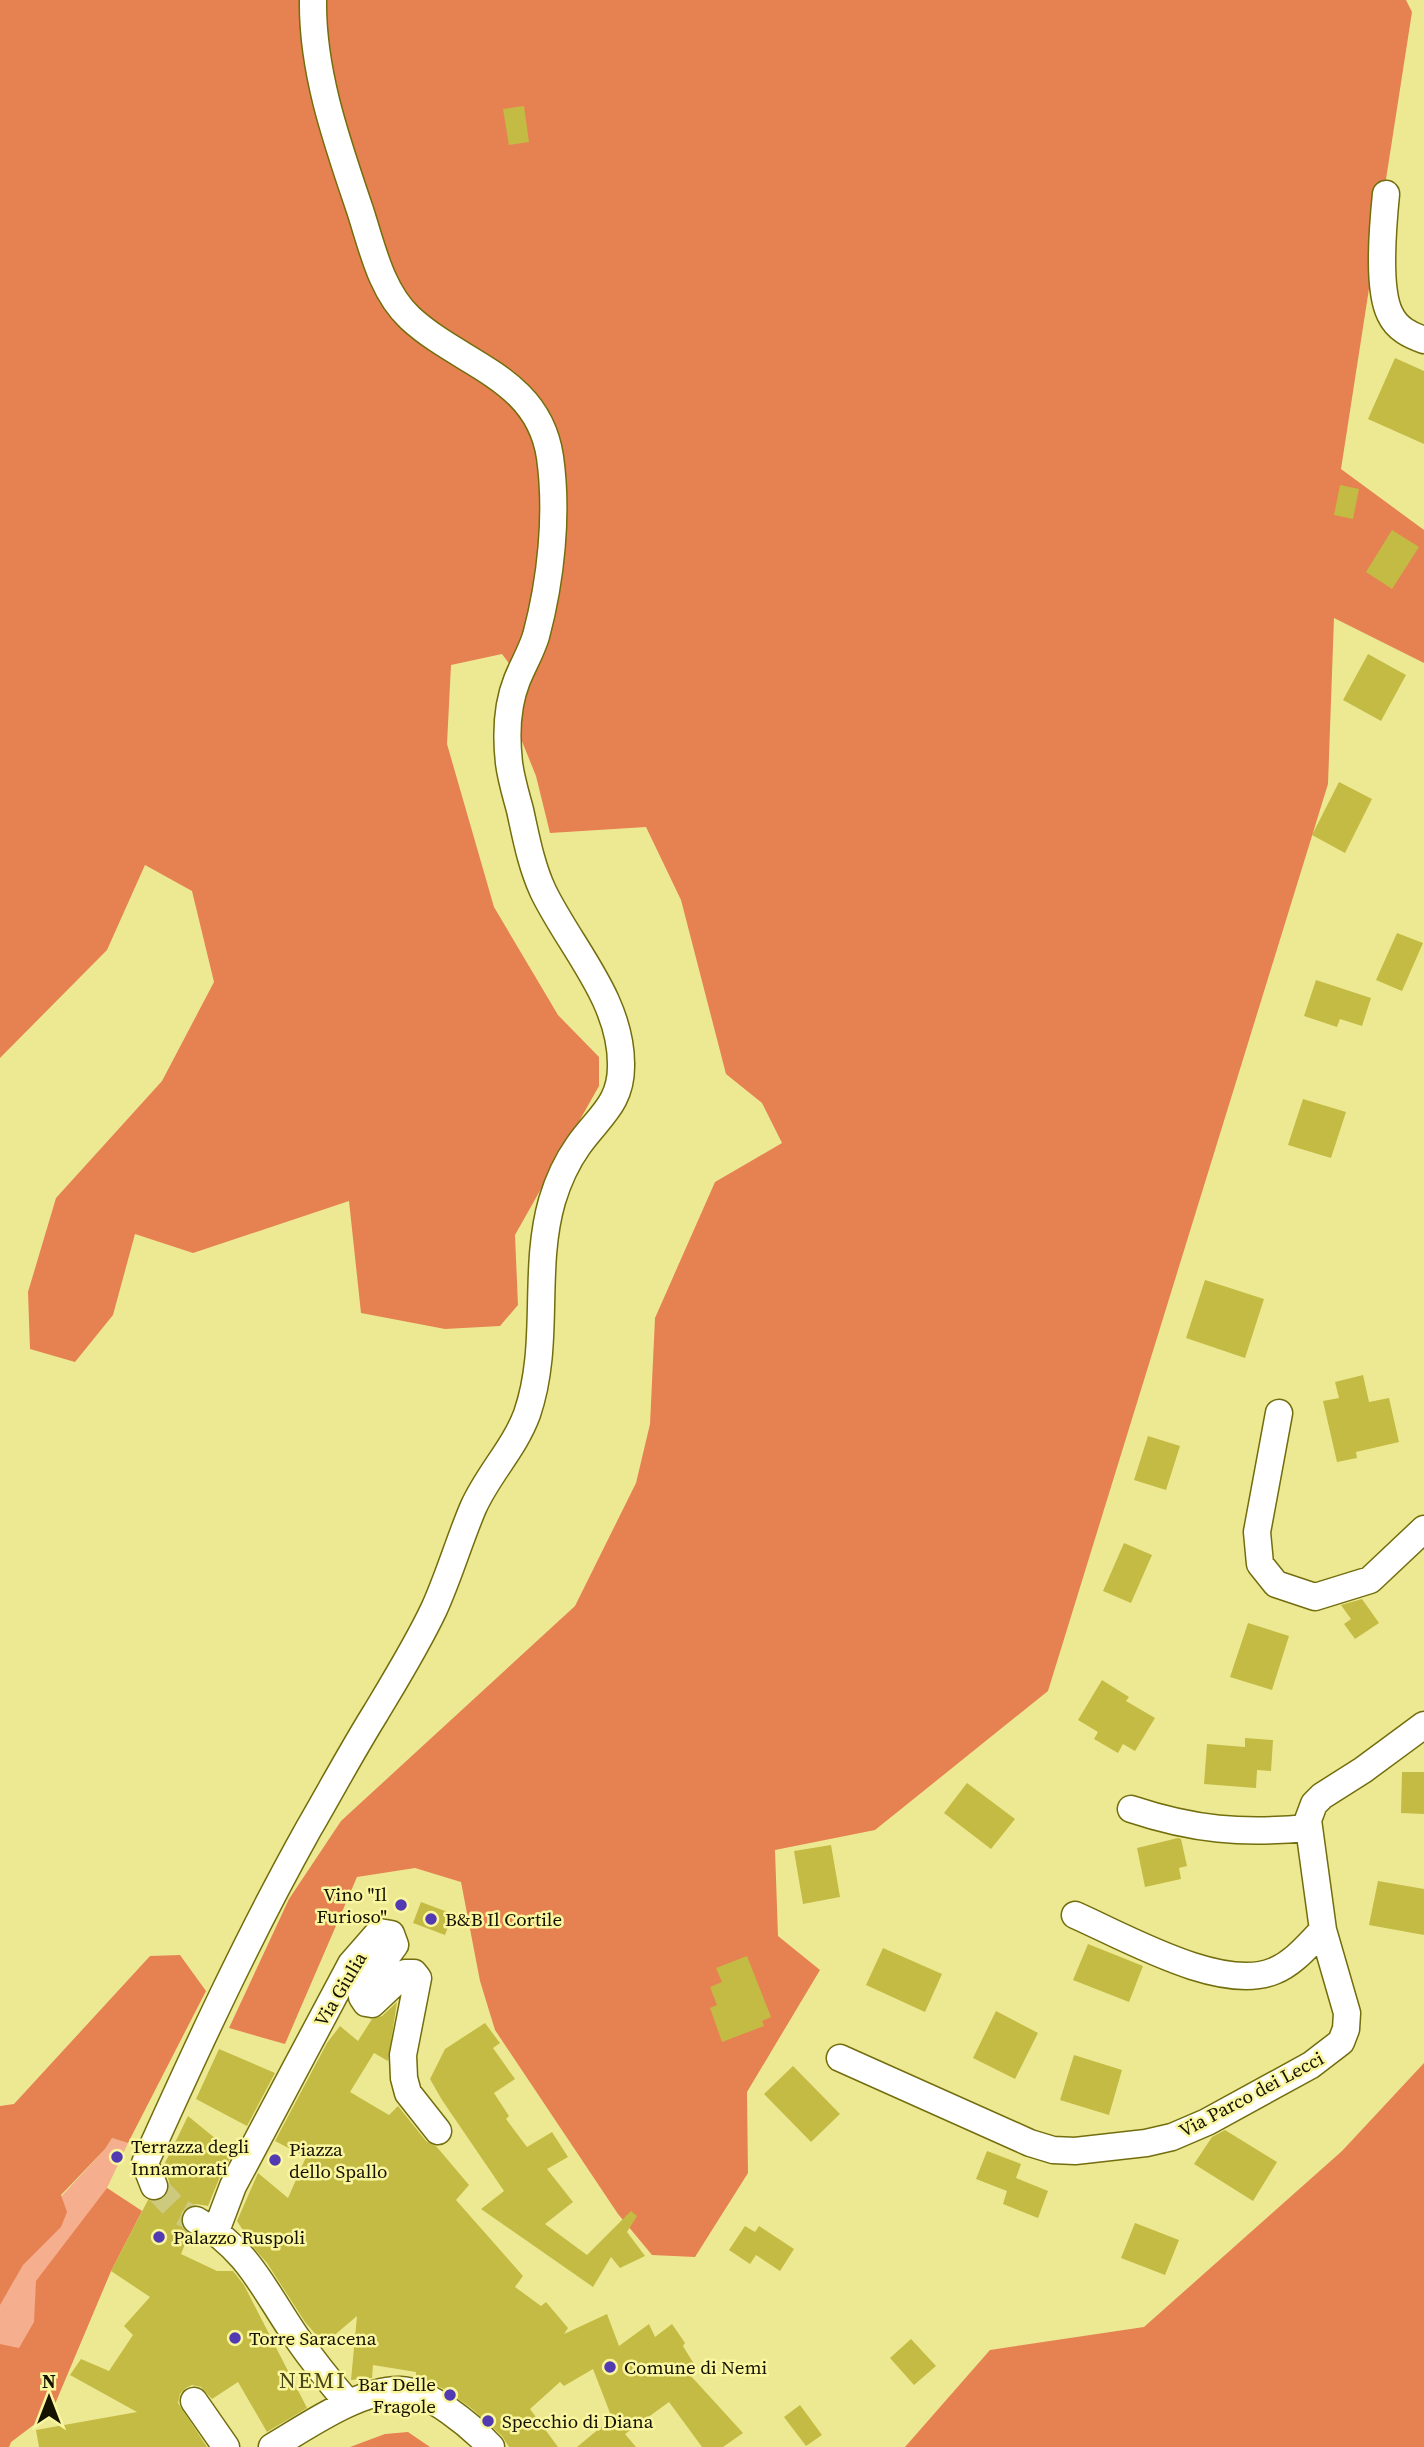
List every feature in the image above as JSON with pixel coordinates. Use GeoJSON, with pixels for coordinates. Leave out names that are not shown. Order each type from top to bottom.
{"type":"FeatureCollection","features":[{"type":"Feature","properties":{"kind":"street"},"geometry":{"type":"LineString","coordinates":[[152,2182],[145,2163],[229,1979],[307,1832],[413,1650],[435,1606],[480,1493],[509,1453],[523,1425],[535,1383],[541,1343],[542,1259],[550,1208],[574,1151],[606,1113],[620,1082],[621,1057],[615,1028],[603,996],[537,877],[509,764],[509,705],[535,637],[551,538],[553,511],[550,458],[542,427],[536,414],[519,394],[410,318],[389,290],[374,256],[329,113],[316,50],[313,0]]}},
{"type":"Feature","properties":{"kind":"street"},"geometry":{"type":"LineString","coordinates":[[1386,194],[1383,275],[1387,307],[1399,327],[1424,340]]}},
{"type":"Feature","properties":{"kind":"street"},"geometry":{"type":"LineString","coordinates":[[1279,1413],[1256,1532],[1260,1564],[1276,1584],[1315,1597],[1370,1580],[1424,1529]]}},
{"type":"Feature","properties":{"kind":"street"},"geometry":{"type":"LineString","coordinates":[[1131,1809],[1204,1828],[1251,1832],[1308,1828],[1311,1810],[1317,1800],[1424,1725]]}},
{"type":"Feature","properties":{"kind":"street","name":"Via Parco dei Lecci"},"geometry":{"type":"LineString","coordinates":[[840,2058],[1030,2143],[1053,2150],[1074,2151],[1164,2139],[1207,2122],[1311,2065],[1340,2042],[1346,2029],[1347,2014],[1323,1930],[1317,1870],[1308,1828]]}},
{"type":"Feature","properties":{"kind":"street"},"geometry":{"type":"LineString","coordinates":[[1075,1916],[1191,1965],[1218,1974],[1242,1977],[1266,1974],[1286,1965],[1323,1930]]}},
{"type":"Feature","properties":{"kind":"street","name":"Via Giulia"},"geometry":{"type":"LineString","coordinates":[[348,2403],[297,2338],[236,2248],[206,2226],[233,2186],[338,1987],[351,1965],[379,1931],[387,1931],[394,1937],[394,1949],[364,1987],[362,1997],[366,2003],[372,2004],[405,1973],[414,1973],[418,1978],[403,2055],[404,2078],[408,2093],[438,2131]]}},
{"type":"Feature","properties":{"kind":"street"},"geometry":{"type":"LineString","coordinates":[[272,2447],[348,2403],[400,2390],[420,2395],[447,2410],[491,2447]]}},
{"type":"Feature","properties":{"kind":"street"},"geometry":{"type":"LineString","coordinates":[[194,2401],[226,2447]]}},
{"type":"Feature","properties":{"kind":"shaded area"},"geometry":{"type":"Polygon","coordinates":[[[0,0],[1406,0],[1412,12],[1341,469],[1424,530],[1424,663],[1334,618],[1328,784],[1048,1691],[875,1830],[775,1850],[778,1936],[820,1970],[747,2092],[748,2173],[695,2257],[652,2255],[618,2214],[495,2030],[480,1981],[461,1882],[415,1868],[357,1877],[285,2044],[229,2028],[289,1899],[341,1821],[575,1606],[636,1483],[650,1424],[655,1318],[715,1182],[782,1143],[762,1103],[726,1074],[681,900],[646,827],[550,833],[536,776],[515,724],[525,685],[502,654],[451,665],[447,744],[494,907],[558,1015],[599,1057],[599,1086],[515,1235],[518,1305],[500,1326],[445,1329],[361,1313],[349,1201],[193,1253],[135,1234],[113,1315],[75,1362],[30,1349],[28,1292],[56,1198],[162,1081],[214,982],[192,891],[145,865],[107,950],[0,1058],[0,0]]]}},
{"type":"Feature","properties":{"kind":"shaded area"},"geometry":{"type":"Polygon","coordinates":[[[180,1955],[206,1991],[128,2143],[112,2138],[105,2149],[61,2195],[67,2212],[61,2227],[23,2265],[0,2305],[0,2106],[14,2104],[150,1956],[180,1955]]]}},
{"type":"Feature","properties":{"kind":"shaded area"},"geometry":{"type":"Polygon","coordinates":[[[1424,2063],[1424,2447],[905,2447],[990,2350],[1144,2327],[1342,2151],[1424,2063]]]}},
{"type":"Feature","properties":{"kind":"shaded area"},"geometry":{"type":"Polygon","coordinates":[[[112,2138],[128,2143],[107,2188],[142,2211],[111,2271],[52,2411],[11,2442],[9,2447],[0,2447],[0,2263],[105,2149],[112,2138]]]}},
{"type":"Feature","properties":{"kind":"shaded area"},"geometry":{"type":"Polygon","coordinates":[[[107,2188],[142,2211],[111,2271],[52,2411],[11,2442],[9,2447],[0,2447],[0,2344],[19,2348],[34,2322],[36,2281],[107,2188]]]}},
{"type":"Feature","properties":{"kind":"shaded area"},"geometry":{"type":"Polygon","coordinates":[[[408,2432],[430,2447],[350,2447],[385,2434],[408,2432]]]}},
{"type":"Feature","properties":{"kind":"building"},"geometry":{"type":"Polygon","coordinates":[[[524,106],[529,142],[509,145],[503,109],[524,106]]]}},
{"type":"Feature","properties":{"kind":"building"},"geometry":{"type":"Polygon","coordinates":[[[1395,358],[1424,371],[1424,444],[1368,419],[1395,358]]]}},
{"type":"Feature","properties":{"kind":"building"},"geometry":{"type":"Polygon","coordinates":[[[1340,485],[1359,489],[1353,519],[1334,515],[1340,485]]]}},
{"type":"Feature","properties":{"kind":"building"},"geometry":{"type":"Polygon","coordinates":[[[1392,530],[1419,547],[1392,589],[1366,572],[1392,530]]]}},
{"type":"Feature","properties":{"kind":"building"},"geometry":{"type":"Polygon","coordinates":[[[1368,654],[1406,675],[1381,721],[1343,700],[1368,654]]]}},
{"type":"Feature","properties":{"kind":"building"},"geometry":{"type":"Polygon","coordinates":[[[1339,782],[1372,799],[1345,853],[1312,835],[1339,782]]]}},
{"type":"Feature","properties":{"kind":"building"},"geometry":{"type":"Polygon","coordinates":[[[1397,933],[1423,943],[1402,991],[1376,980],[1397,933]]]}},
{"type":"Feature","properties":{"kind":"building"},"geometry":{"type":"Polygon","coordinates":[[[1316,980],[1371,998],[1362,1026],[1340,1019],[1337,1027],[1304,1016],[1316,980]]]}},
{"type":"Feature","properties":{"kind":"building"},"geometry":{"type":"Polygon","coordinates":[[[1303,1099],[1346,1112],[1331,1158],[1288,1145],[1303,1099]]]}},
{"type":"Feature","properties":{"kind":"building"},"geometry":{"type":"Polygon","coordinates":[[[1205,1280],[1264,1299],[1245,1358],[1186,1338],[1205,1280]]]}},
{"type":"Feature","properties":{"kind":"building"},"geometry":{"type":"Polygon","coordinates":[[[1363,1375],[1369,1402],[1389,1398],[1399,1442],[1356,1452],[1357,1458],[1337,1462],[1323,1401],[1339,1398],[1335,1382],[1363,1375]]]}},
{"type":"Feature","properties":{"kind":"building"},"geometry":{"type":"Polygon","coordinates":[[[1148,1436],[1180,1446],[1166,1490],[1134,1480],[1148,1436]]]}},
{"type":"Feature","properties":{"kind":"building"},"geometry":{"type":"Polygon","coordinates":[[[1124,1543],[1152,1555],[1131,1603],[1103,1591],[1124,1543]]]}},
{"type":"Feature","properties":{"kind":"building"},"geometry":{"type":"Polygon","coordinates":[[[1362,1599],[1379,1623],[1355,1639],[1344,1624],[1351,1619],[1341,1605],[1362,1599]]]}},
{"type":"Feature","properties":{"kind":"building"},"geometry":{"type":"Polygon","coordinates":[[[1248,1623],[1289,1636],[1272,1690],[1230,1677],[1248,1623]]]}},
{"type":"Feature","properties":{"kind":"building"},"geometry":{"type":"Polygon","coordinates":[[[1102,1680],[1129,1697],[1126,1701],[1155,1718],[1135,1751],[1123,1744],[1118,1753],[1094,1739],[1098,1732],[1078,1720],[1102,1680]]]}},
{"type":"Feature","properties":{"kind":"building"},"geometry":{"type":"Polygon","coordinates":[[[1245,1738],[1273,1740],[1271,1771],[1257,1770],[1256,1788],[1204,1784],[1207,1744],[1245,1747],[1245,1738]]]}},
{"type":"Feature","properties":{"kind":"building"},"geometry":{"type":"Polygon","coordinates":[[[1402,1772],[1424,1772],[1424,1814],[1401,1813],[1402,1772]]]}},
{"type":"Feature","properties":{"kind":"building"},"geometry":{"type":"Polygon","coordinates":[[[967,1783],[1015,1819],[991,1849],[944,1813],[967,1783]]]}},
{"type":"Feature","properties":{"kind":"building"},"geometry":{"type":"Polygon","coordinates":[[[1181,1839],[1187,1866],[1179,1868],[1181,1879],[1145,1887],[1137,1848],[1181,1839]]]}},
{"type":"Feature","properties":{"kind":"building"},"geometry":{"type":"Polygon","coordinates":[[[831,1845],[840,1897],[803,1904],[794,1851],[831,1845]]]}},
{"type":"Feature","properties":{"kind":"building"},"geometry":{"type":"Polygon","coordinates":[[[1378,1881],[1424,1889],[1424,1935],[1369,1925],[1378,1881]]]}},
{"type":"Feature","properties":{"kind":"building"},"geometry":{"type":"Polygon","coordinates":[[[421,1902],[453,1914],[445,1935],[413,1923],[421,1902]]]}},
{"type":"Feature","properties":{"kind":"building"},"geometry":{"type":"Polygon","coordinates":[[[1088,1944],[1143,1966],[1129,2002],[1073,1980],[1088,1944]]]}},
{"type":"Feature","properties":{"kind":"building"},"geometry":{"type":"Polygon","coordinates":[[[883,1948],[942,1974],[925,2012],[866,1985],[883,1948]]]}},
{"type":"Feature","properties":{"kind":"building"},"geometry":{"type":"Polygon","coordinates":[[[747,1956],[771,2017],[762,2021],[764,2026],[722,2042],[710,2008],[717,2005],[710,1987],[722,1982],[716,1968],[747,1956]]]}},
{"type":"Feature","properties":{"kind":"building"},"geometry":{"type":"Polygon","coordinates":[[[397,2002],[388,2061],[374,2053],[350,2092],[389,2115],[398,2106],[426,2141],[436,2146],[469,2185],[456,2200],[523,2276],[515,2287],[541,2306],[546,2302],[568,2328],[564,2334],[607,2314],[619,2346],[649,2324],[655,2337],[672,2324],[685,2343],[683,2346],[697,2369],[690,2375],[743,2433],[723,2447],[702,2447],[669,2402],[625,2434],[636,2447],[577,2447],[612,2418],[593,2369],[564,2386],[560,2382],[530,2409],[558,2447],[509,2447],[502,2436],[471,2408],[444,2389],[416,2377],[416,2372],[373,2365],[372,2378],[351,2380],[357,2316],[324,2344],[305,2322],[267,2263],[246,2239],[248,2238],[237,2221],[258,2173],[288,2198],[306,2157],[275,2141],[327,2043],[340,2026],[358,2041],[372,2019],[382,2016],[397,2002]]]}},
{"type":"Feature","properties":{"kind":"building"},"geometry":{"type":"Polygon","coordinates":[[[996,2011],[1038,2033],[1015,2079],[973,2058],[996,2011]]]}},
{"type":"Feature","properties":{"kind":"building"},"geometry":{"type":"Polygon","coordinates":[[[485,2023],[500,2043],[493,2048],[515,2079],[494,2093],[509,2116],[506,2119],[527,2147],[552,2132],[568,2157],[547,2169],[573,2202],[545,2224],[587,2255],[631,2211],[637,2216],[627,2232],[645,2256],[620,2268],[611,2257],[593,2287],[481,2209],[504,2191],[430,2079],[445,2049],[485,2023]]]}},
{"type":"Feature","properties":{"kind":"building"},"geometry":{"type":"Polygon","coordinates":[[[219,2049],[275,2073],[247,2126],[196,2099],[219,2049]]]}},
{"type":"Feature","properties":{"kind":"building"},"geometry":{"type":"Polygon","coordinates":[[[1074,2055],[1122,2070],[1109,2115],[1060,2100],[1074,2055]]]}},
{"type":"Feature","properties":{"kind":"building"},"geometry":{"type":"Polygon","coordinates":[[[793,2066],[840,2114],[811,2142],[764,2094],[793,2066]]]}},
{"type":"Feature","properties":{"kind":"building","name":"Palazzo Ruspoli"},"geometry":{"type":"Polygon","coordinates":[[[188,2116],[233,2153],[208,2206],[196,2204],[188,2206],[182,2212],[182,2227],[189,2234],[181,2254],[217,2271],[233,2271],[244,2285],[307,2408],[267,2432],[238,2382],[212,2399],[201,2387],[192,2385],[180,2394],[178,2403],[207,2447],[39,2447],[36,2430],[137,2412],[70,2375],[81,2359],[109,2371],[133,2335],[124,2326],[150,2297],[111,2271],[148,2200],[159,2201],[167,2195],[169,2181],[163,2167],[188,2116]]]}},
{"type":"Feature","properties":{"kind":"building"},"geometry":{"type":"Polygon","coordinates":[[[1225,2130],[1277,2162],[1253,2201],[1194,2164],[1212,2137],[1225,2130]]]}},
{"type":"Feature","properties":{"kind":"building"},"geometry":{"type":"Polygon","coordinates":[[[987,2151],[1021,2164],[1016,2178],[1048,2191],[1038,2218],[1003,2204],[1007,2191],[976,2179],[987,2151]]]}},
{"type":"Feature","properties":{"kind":"building"},"geometry":{"type":"Polygon","coordinates":[[[1135,2223],[1179,2240],[1165,2275],[1121,2258],[1135,2223]]]}},
{"type":"Feature","properties":{"kind":"building"},"geometry":{"type":"Polygon","coordinates":[[[745,2226],[755,2232],[759,2226],[794,2249],[780,2271],[756,2255],[750,2264],[729,2250],[745,2226]]]}},
{"type":"Feature","properties":{"kind":"building"},"geometry":{"type":"Polygon","coordinates":[[[911,2339],[936,2366],[914,2385],[890,2358],[911,2339]]]}},
{"type":"Feature","properties":{"kind":"building"},"geometry":{"type":"Polygon","coordinates":[[[800,2405],[822,2435],[806,2446],[784,2417],[800,2405]]]}},
{"type":"Feature","properties":{"kind":"tunnel"},"geometry":{"type":"LineString","coordinates":[[154,2186],[177,2210],[196,2220]]}},
{"type":"Feature","properties":{"kind":"place","name":"Vino \"Il Furioso\""},"geometry":{"type":"Point","coordinates":[401,1905]}},
{"type":"Feature","properties":{"kind":"place","name":"B&B Il Cortile"},"geometry":{"type":"Point","coordinates":[431,1919]}},
{"type":"Feature","properties":{"kind":"place","name":"Terrazza degli Innamorati"},"geometry":{"type":"Point","coordinates":[117,2157]}},
{"type":"Feature","properties":{"kind":"place","name":"Piazza dello Spallo"},"geometry":{"type":"Point","coordinates":[275,2160]}},
{"type":"Feature","properties":{"kind":"place","name":"Palazzo Ruspoli"},"geometry":{"type":"Point","coordinates":[159,2237]}},
{"type":"Feature","properties":{"kind":"place","name":"Torre Saracena"},"geometry":{"type":"Point","coordinates":[235,2338]}},
{"type":"Feature","properties":{"kind":"place","name":"Comune di Nemi"},"geometry":{"type":"Point","coordinates":[610,2367]}},
{"type":"Feature","properties":{"kind":"place","name":"Bar Delle Fragole"},"geometry":{"type":"Point","coordinates":[450,2395]}},
{"type":"Feature","properties":{"kind":"place","name":"Specchio di Diana"},"geometry":{"type":"Point","coordinates":[488,2421]}},
{"type":"Feature","properties":{"kind":"district","name":"NEMI"},"geometry":{"type":"Point","coordinates":[313,2380]}}]}
